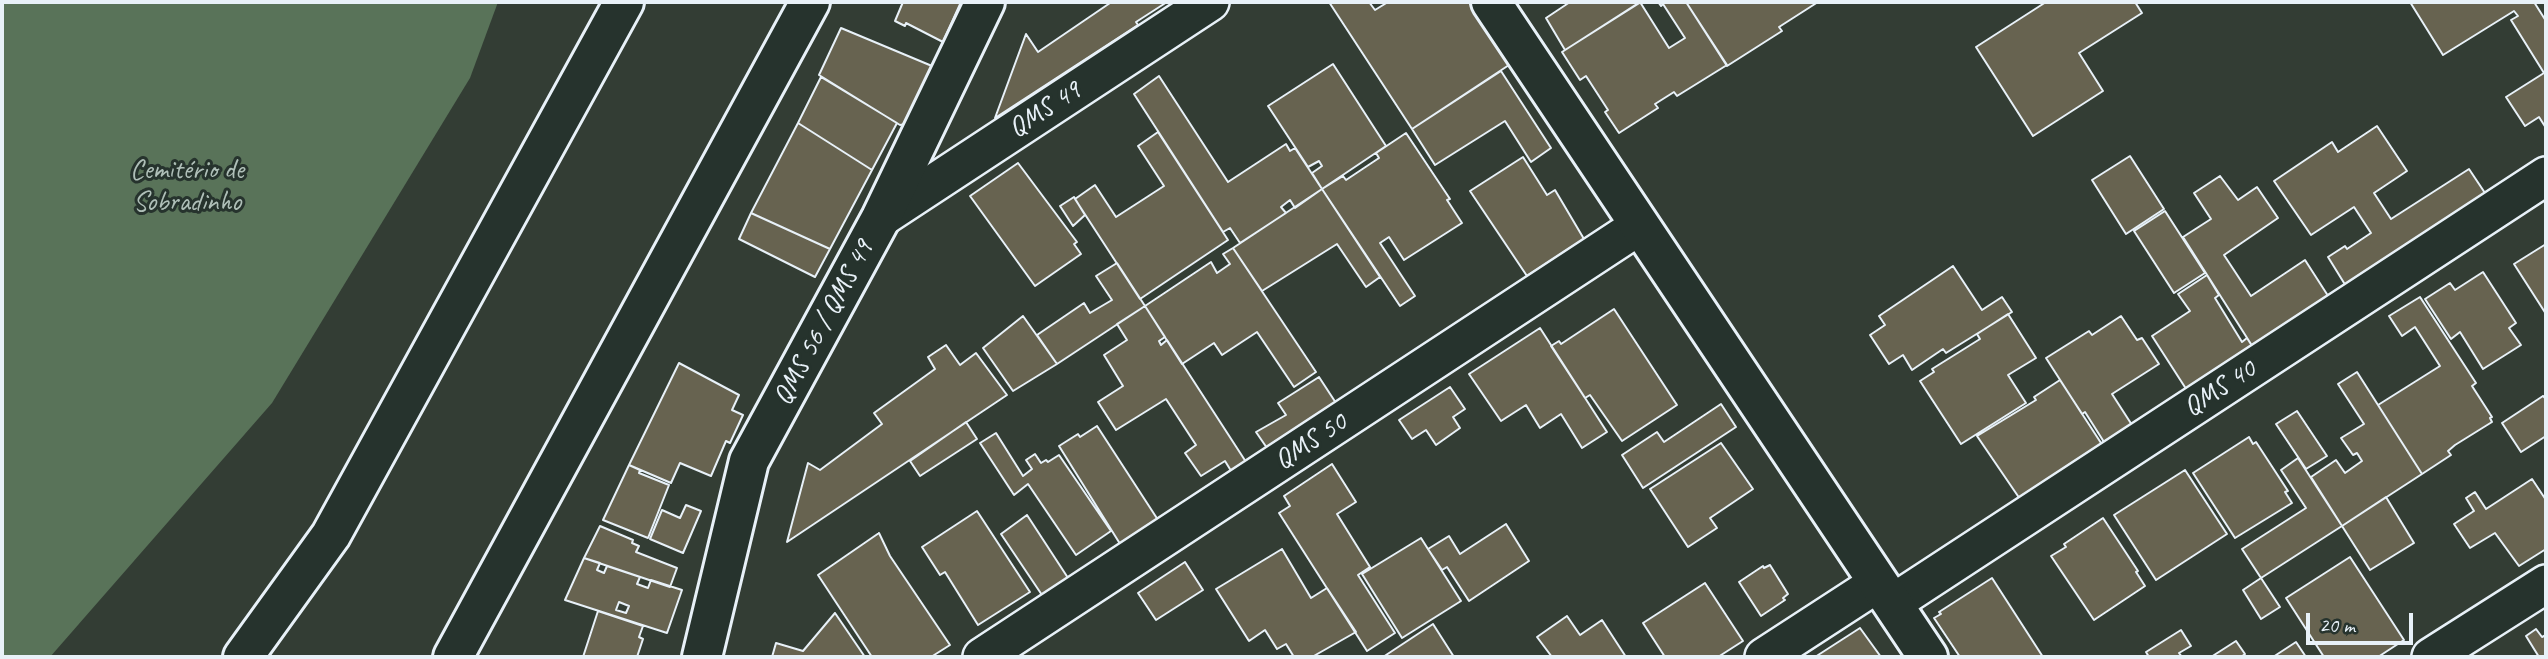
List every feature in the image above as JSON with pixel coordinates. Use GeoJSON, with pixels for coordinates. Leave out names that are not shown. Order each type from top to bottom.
{"type":"FeatureCollection","features":[{"type":"Feature","properties":{"kind":"main road"},"geometry":{"type":"LineString","coordinates":[[243,657],[331,535],[624,2]]}},
{"type":"Feature","properties":{"kind":"main road"},"geometry":{"type":"LineString","coordinates":[[453,657],[810,2]]}},
{"type":"Feature","properties":{"kind":"main road","name":"QMS 56 / QMS 49"},"geometry":{"type":"LineString","coordinates":[[702,657],[749,461],[881,218],[985,2]]}},
{"type":"Feature","properties":{"kind":"main road"},"geometry":{"type":"LineString","coordinates":[[1491,2],[1928,657]]}},
{"type":"Feature","properties":{"kind":"street","name":"QMS 49"},"geometry":{"type":"LineString","coordinates":[[881,218],[1210,2]]}},
{"type":"Feature","properties":{"kind":"street","name":"QMS 40"},"geometry":{"type":"LineString","coordinates":[[1764,657],[1886,593],[2546,176]]}},
{"type":"Feature","properties":{"kind":"street","name":"QMS 50"},"geometry":{"type":"LineString","coordinates":[[982,657],[1639,226]]}},
{"type":"Feature","properties":{"kind":"street"},"geometry":{"type":"LineString","coordinates":[[2431,657],[2546,584]]}},
{"type":"Feature","properties":{"kind":"green space","name":"Cemitério de Sobradinho"},"geometry":{"type":"Polygon","coordinates":[[[2,2],[498,2],[470,78],[272,403],[50,657],[2,657],[2,2]]]}},
{"type":"Feature","properties":{"kind":"building"},"geometry":{"type":"Polygon","coordinates":[[[903,2],[961,2],[943,42],[906,23],[905,26],[895,21],[903,2]]]}},
{"type":"Feature","properties":{"kind":"building"},"geometry":{"type":"Polygon","coordinates":[[[1109,2],[1167,2],[1136,22],[1138,25],[995,118],[1026,34],[1038,52],[1109,2]]]}},
{"type":"Feature","properties":{"kind":"building"},"geometry":{"type":"Polygon","coordinates":[[[1329,2],[1369,2],[1375,10],[1388,2],[1469,2],[1509,65],[1412,129],[1329,2]]]}},
{"type":"Feature","properties":{"kind":"building"},"geometry":{"type":"Polygon","coordinates":[[[1570,2],[1641,2],[1565,50],[1546,18],[1570,2]]]}},
{"type":"Feature","properties":{"kind":"building"},"geometry":{"type":"Polygon","coordinates":[[[1640,2],[1669,48],[1685,38],[1663,4],[1661,6],[1658,2],[1686,2],[1727,65],[1677,96],[1674,92],[1655,104],[1658,108],[1619,133],[1586,76],[1580,80],[1562,52],[1640,2]]]}},
{"type":"Feature","properties":{"kind":"building"},"geometry":{"type":"Polygon","coordinates":[[[1686,2],[1818,2],[1779,27],[1782,31],[1727,66],[1686,2]]]}},
{"type":"Feature","properties":{"kind":"building"},"geometry":{"type":"Polygon","coordinates":[[[2046,2],[2135,2],[2142,13],[2079,53],[2103,91],[2033,136],[1976,47],[2046,2]]]}},
{"type":"Feature","properties":{"kind":"building"},"geometry":{"type":"Polygon","coordinates":[[[2410,2],[2534,2],[2546,21],[2546,128],[2539,117],[2525,126],[2506,97],[2544,73],[2511,20],[2518,16],[2514,11],[2443,55],[2410,2]]]}},
{"type":"Feature","properties":{"kind":"building"},"geometry":{"type":"Polygon","coordinates":[[[841,28],[932,66],[935,70],[905,124],[900,125],[819,75],[841,28]]]}},
{"type":"Feature","properties":{"kind":"building"},"geometry":{"type":"Polygon","coordinates":[[[1333,64],[1386,146],[1322,189],[1312,173],[1322,166],[1319,161],[1308,167],[1268,106],[1333,64]]]}},
{"type":"Feature","properties":{"kind":"building"},"geometry":{"type":"Polygon","coordinates":[[[1501,71],[1551,148],[1531,162],[1505,121],[1435,165],[1412,129],[1501,71]]]}},
{"type":"Feature","properties":{"kind":"building"},"geometry":{"type":"Polygon","coordinates":[[[1159,76],[1228,182],[1286,144],[1290,151],[1295,148],[1322,189],[1295,208],[1290,200],[1281,207],[1286,213],[1240,243],[1230,228],[1223,232],[1134,94],[1159,76]]]}},
{"type":"Feature","properties":{"kind":"building"},"geometry":{"type":"Polygon","coordinates":[[[821,77],[897,123],[872,170],[798,123],[821,77]]]}},
{"type":"Feature","properties":{"kind":"building"},"geometry":{"type":"Polygon","coordinates":[[[798,123],[872,170],[830,249],[751,213],[798,123]]]}},
{"type":"Feature","properties":{"kind":"building"},"geometry":{"type":"Polygon","coordinates":[[[2377,126],[2407,171],[2374,193],[2391,219],[2469,169],[2489,199],[2349,291],[2328,257],[2345,246],[2347,249],[2371,233],[2354,207],[2311,235],[2274,181],[2332,142],[2338,152],[2377,126]]]}},
{"type":"Feature","properties":{"kind":"building"},"geometry":{"type":"Polygon","coordinates":[[[1158,132],[1228,240],[1140,299],[1075,199],[1095,185],[1116,217],[1164,186],[1138,146],[1158,132]]]}},
{"type":"Feature","properties":{"kind":"building"},"geometry":{"type":"Polygon","coordinates":[[[1406,133],[1450,199],[1447,200],[1462,223],[1404,260],[1389,237],[1380,243],[1415,296],[1400,306],[1322,189],[1343,176],[1346,180],[1379,158],[1376,153],[1406,133]]]}},
{"type":"Feature","properties":{"kind":"building"},"geometry":{"type":"Polygon","coordinates":[[[2130,156],[2164,209],[2126,234],[2092,180],[2130,156]]]}},
{"type":"Feature","properties":{"kind":"building"},"geometry":{"type":"Polygon","coordinates":[[[1523,157],[1547,195],[1555,190],[1584,239],[1527,276],[1470,191],[1523,157]]]}},
{"type":"Feature","properties":{"kind":"building"},"geometry":{"type":"Polygon","coordinates":[[[1018,163],[1077,242],[1074,244],[1081,254],[1035,286],[970,196],[1018,163]]]}},
{"type":"Feature","properties":{"kind":"building"},"geometry":{"type":"Polygon","coordinates":[[[2220,176],[2238,200],[2257,187],[2278,218],[2224,255],[2251,296],[2305,260],[2332,302],[2256,352],[2183,237],[2211,219],[2194,193],[2220,176]]]}},
{"type":"Feature","properties":{"kind":"building"},"geometry":{"type":"Polygon","coordinates":[[[1322,189],[1380,277],[1366,287],[1337,244],[1262,291],[1233,248],[1322,189]]]}},
{"type":"Feature","properties":{"kind":"building"},"geometry":{"type":"Polygon","coordinates":[[[1074,197],[1085,215],[1073,226],[1060,206],[1074,197]]]}},
{"type":"Feature","properties":{"kind":"building"},"geometry":{"type":"Polygon","coordinates":[[[2165,211],[2205,273],[2174,293],[2134,231],[2165,211]]]}},
{"type":"Feature","properties":{"kind":"building"},"geometry":{"type":"Polygon","coordinates":[[[751,213],[830,249],[815,277],[739,239],[751,213]]]}},
{"type":"Feature","properties":{"kind":"building"},"geometry":{"type":"Polygon","coordinates":[[[2546,244],[2546,314],[2514,264],[2546,244]]]}},
{"type":"Feature","properties":{"kind":"building"},"geometry":{"type":"Polygon","coordinates":[[[1233,248],[1316,372],[1294,387],[1257,332],[1222,355],[1214,343],[1182,364],[1145,306],[1211,262],[1217,273],[1230,264],[1223,254],[1233,248]]]}},
{"type":"Feature","properties":{"kind":"building"},"geometry":{"type":"Polygon","coordinates":[[[1117,263],[1145,306],[1057,364],[1037,335],[1084,303],[1090,313],[1112,300],[1096,276],[1117,263]]]}},
{"type":"Feature","properties":{"kind":"building"},"geometry":{"type":"Polygon","coordinates":[[[1953,266],[1982,310],[2002,297],[2012,312],[1946,353],[1943,349],[1912,370],[1903,355],[1889,364],[1870,335],[1885,325],[1879,316],[1953,266]]]}},
{"type":"Feature","properties":{"kind":"building"},"geometry":{"type":"Polygon","coordinates":[[[2483,272],[2516,323],[2509,328],[2521,345],[2483,369],[2460,332],[2451,339],[2425,299],[2450,283],[2455,290],[2483,272]]]}},
{"type":"Feature","properties":{"kind":"building"},"geometry":{"type":"Polygon","coordinates":[[[2207,275],[2219,295],[2215,298],[2242,342],[2247,338],[2256,352],[2190,395],[2152,336],[2190,311],[2178,294],[2207,275]]]}},
{"type":"Feature","properties":{"kind":"building"},"geometry":{"type":"Polygon","coordinates":[[[2420,297],[2476,383],[2472,386],[2492,417],[2492,422],[2455,445],[2448,451],[2451,455],[2422,474],[2378,405],[2440,366],[2415,327],[2402,336],[2389,316],[2420,297]]]}},
{"type":"Feature","properties":{"kind":"building"},"geometry":{"type":"Polygon","coordinates":[[[1145,306],[1165,337],[1159,341],[1161,345],[1167,340],[1248,465],[1233,474],[1225,461],[1201,476],[1185,453],[1196,445],[1166,399],[1116,430],[1098,402],[1123,386],[1104,355],[1127,340],[1117,324],[1145,306]]]}},
{"type":"Feature","properties":{"kind":"building"},"geometry":{"type":"Polygon","coordinates":[[[1614,309],[1677,405],[1622,441],[1590,395],[1585,398],[1551,346],[1559,341],[1561,344],[1614,309]]]}},
{"type":"Feature","properties":{"kind":"building"},"geometry":{"type":"Polygon","coordinates":[[[2008,314],[2036,358],[2008,375],[2026,403],[1961,444],[1920,381],[1934,372],[1932,369],[1980,339],[1977,334],[2008,314]]]}},
{"type":"Feature","properties":{"kind":"building"},"geometry":{"type":"Polygon","coordinates":[[[1023,316],[1057,364],[1013,391],[983,348],[1023,316]]]}},
{"type":"Feature","properties":{"kind":"building"},"geometry":{"type":"Polygon","coordinates":[[[2121,316],[2137,340],[2142,338],[2159,364],[2112,394],[2132,425],[2104,442],[2085,412],[2082,414],[2046,358],[2089,331],[2092,335],[2121,316]]]}},
{"type":"Feature","properties":{"kind":"building"},"geometry":{"type":"Polygon","coordinates":[[[1540,328],[1607,432],[1582,448],[1561,414],[1540,428],[1526,405],[1501,421],[1469,374],[1540,328]]]}},
{"type":"Feature","properties":{"kind":"building"},"geometry":{"type":"Polygon","coordinates":[[[946,345],[960,365],[976,353],[1007,395],[787,542],[808,463],[820,470],[882,424],[874,413],[935,369],[928,357],[946,345]]]}},
{"type":"Feature","properties":{"kind":"building"},"geometry":{"type":"Polygon","coordinates":[[[679,363],[739,395],[732,410],[743,415],[730,443],[726,441],[711,476],[680,463],[671,483],[629,465],[679,363]]]}},
{"type":"Feature","properties":{"kind":"building"},"geometry":{"type":"Polygon","coordinates":[[[2357,372],[2422,474],[2342,526],[2311,477],[2336,460],[2345,473],[2362,461],[2357,453],[2353,455],[2341,438],[2364,424],[2338,384],[2357,372]]]}},
{"type":"Feature","properties":{"kind":"building"},"geometry":{"type":"Polygon","coordinates":[[[1319,377],[1336,403],[1267,448],[1256,432],[1286,415],[1278,403],[1319,377]]]}},
{"type":"Feature","properties":{"kind":"building"},"geometry":{"type":"Polygon","coordinates":[[[2060,380],[2103,446],[2022,502],[1977,436],[2036,400],[2034,397],[2060,380]]]}},
{"type":"Feature","properties":{"kind":"building"},"geometry":{"type":"Polygon","coordinates":[[[1450,387],[1465,409],[1453,417],[1460,428],[1436,445],[1426,430],[1412,439],[1399,420],[1450,387]]]}},
{"type":"Feature","properties":{"kind":"building"},"geometry":{"type":"Polygon","coordinates":[[[2543,396],[2546,399],[2546,436],[2521,452],[2502,423],[2543,396]]]}},
{"type":"Feature","properties":{"kind":"building"},"geometry":{"type":"Polygon","coordinates":[[[1721,404],[1736,427],[1643,488],[1622,455],[1657,432],[1664,442],[1721,404]]]}},
{"type":"Feature","properties":{"kind":"building"},"geometry":{"type":"Polygon","coordinates":[[[2297,411],[2327,456],[2306,469],[2276,424],[2297,411]]]}},
{"type":"Feature","properties":{"kind":"building"},"geometry":{"type":"Polygon","coordinates":[[[966,422],[977,439],[920,476],[910,461],[966,422]]]}},
{"type":"Feature","properties":{"kind":"building"},"geometry":{"type":"Polygon","coordinates":[[[1097,426],[1160,523],[1122,547],[1059,446],[1097,426]]]}},
{"type":"Feature","properties":{"kind":"building"},"geometry":{"type":"Polygon","coordinates":[[[996,433],[1023,476],[1032,469],[1026,460],[1035,454],[1041,463],[1059,455],[1111,531],[1076,555],[1028,484],[1014,495],[980,443],[996,433]]]}},
{"type":"Feature","properties":{"kind":"building"},"geometry":{"type":"Polygon","coordinates":[[[2249,437],[2253,444],[2256,442],[2288,491],[2285,492],[2292,503],[2235,538],[2193,473],[2249,437]]]}},
{"type":"Feature","properties":{"kind":"building"},"geometry":{"type":"Polygon","coordinates":[[[1721,443],[1753,489],[1710,518],[1717,528],[1688,547],[1650,489],[1721,443]]]}},
{"type":"Feature","properties":{"kind":"building"},"geometry":{"type":"Polygon","coordinates":[[[2298,458],[2342,526],[2261,578],[2242,549],[2306,508],[2281,470],[2298,458]]]}},
{"type":"Feature","properties":{"kind":"building"},"geometry":{"type":"Polygon","coordinates":[[[1332,464],[1356,502],[1337,514],[1370,567],[1358,575],[1395,633],[1367,651],[1279,513],[1290,506],[1284,496],[1332,464]]]}},
{"type":"Feature","properties":{"kind":"building"},"geometry":{"type":"Polygon","coordinates":[[[629,465],[640,470],[639,473],[669,485],[648,538],[603,520],[629,465]]]}},
{"type":"Feature","properties":{"kind":"building"},"geometry":{"type":"Polygon","coordinates":[[[2185,470],[2227,534],[2156,580],[2114,515],[2185,470]]]}},
{"type":"Feature","properties":{"kind":"building"},"geometry":{"type":"Polygon","coordinates":[[[2532,479],[2546,500],[2546,549],[2519,566],[2495,533],[2470,548],[2454,524],[2474,511],[2466,498],[2475,492],[2486,509],[2532,479]]]}},
{"type":"Feature","properties":{"kind":"building"},"geometry":{"type":"Polygon","coordinates":[[[2386,497],[2414,543],[2370,570],[2342,526],[2386,497]]]}},
{"type":"Feature","properties":{"kind":"building"},"geometry":{"type":"Polygon","coordinates":[[[686,505],[701,511],[683,553],[650,539],[662,510],[680,518],[686,505]]]}},
{"type":"Feature","properties":{"kind":"building"},"geometry":{"type":"Polygon","coordinates":[[[977,511],[1030,592],[978,625],[945,572],[940,575],[922,547],[977,511]]]}},
{"type":"Feature","properties":{"kind":"building"},"geometry":{"type":"Polygon","coordinates":[[[1027,515],[1070,581],[1044,598],[1001,534],[1027,515]]]}},
{"type":"Feature","properties":{"kind":"building"},"geometry":{"type":"Polygon","coordinates":[[[2103,518],[2145,586],[2094,620],[2051,556],[2103,518]]]}},
{"type":"Feature","properties":{"kind":"building"},"geometry":{"type":"Polygon","coordinates":[[[1506,524],[1529,561],[1469,601],[1447,567],[1442,570],[1428,549],[1449,536],[1460,554],[1506,524]]]}},
{"type":"Feature","properties":{"kind":"building"},"geometry":{"type":"Polygon","coordinates":[[[600,526],[633,540],[632,543],[639,546],[636,552],[677,568],[670,587],[584,558],[600,526]]]}},
{"type":"Feature","properties":{"kind":"building"},"geometry":{"type":"Polygon","coordinates":[[[879,533],[890,556],[950,645],[931,657],[872,657],[818,575],[879,533]]]}},
{"type":"Feature","properties":{"kind":"building"},"geometry":{"type":"Polygon","coordinates":[[[1421,538],[1461,601],[1402,638],[1362,574],[1421,538]]]}},
{"type":"Feature","properties":{"kind":"building"},"geometry":{"type":"Polygon","coordinates":[[[1282,549],[1311,598],[1327,588],[1356,632],[1312,657],[1294,657],[1286,644],[1277,649],[1265,630],[1249,641],[1216,589],[1282,549]]]}},
{"type":"Feature","properties":{"kind":"building"},"geometry":{"type":"Polygon","coordinates":[[[2350,557],[2404,640],[2378,657],[2324,657],[2286,598],[2350,557]]]}},
{"type":"Feature","properties":{"kind":"building"},"geometry":{"type":"Polygon","coordinates":[[[584,558],[600,563],[597,570],[604,573],[607,566],[640,577],[637,584],[648,588],[651,580],[682,590],[667,633],[565,600],[584,558]],[[619,602],[616,610],[626,613],[629,606],[619,602]]]}},
{"type":"Feature","properties":{"kind":"building"},"geometry":{"type":"Polygon","coordinates":[[[1185,562],[1203,590],[1156,620],[1138,593],[1185,562]]]}},
{"type":"Feature","properties":{"kind":"building"},"geometry":{"type":"Polygon","coordinates":[[[1770,565],[1788,594],[1783,598],[1785,600],[1761,616],[1739,582],[1763,566],[1764,568],[1770,565]]]}},
{"type":"Feature","properties":{"kind":"building"},"geometry":{"type":"Polygon","coordinates":[[[1992,578],[2043,657],[1960,657],[1934,618],[1941,614],[1939,612],[1992,578]]]}},
{"type":"Feature","properties":{"kind":"building"},"geometry":{"type":"Polygon","coordinates":[[[2261,578],[2280,607],[2261,619],[2243,590],[2261,578]]]}},
{"type":"Feature","properties":{"kind":"building"},"geometry":{"type":"Polygon","coordinates":[[[1705,583],[1743,641],[1718,657],[1665,657],[1643,623],[1705,583]]]}},
{"type":"Feature","properties":{"kind":"building"},"geometry":{"type":"Polygon","coordinates":[[[598,611],[643,626],[639,637],[643,639],[637,657],[583,657],[598,611]]]}},
{"type":"Feature","properties":{"kind":"building"},"geometry":{"type":"Polygon","coordinates":[[[835,613],[865,657],[772,657],[776,643],[803,651],[835,613]]]}},
{"type":"Feature","properties":{"kind":"building"},"geometry":{"type":"Polygon","coordinates":[[[1567,616],[1580,635],[1602,620],[1626,657],[1552,657],[1537,637],[1567,616]]]}},
{"type":"Feature","properties":{"kind":"building"},"geometry":{"type":"Polygon","coordinates":[[[1433,624],[1454,657],[1383,657],[1433,624]]]}},
{"type":"Feature","properties":{"kind":"building"},"geometry":{"type":"Polygon","coordinates":[[[1860,628],[1881,657],[1815,657],[1860,628]]]}},
{"type":"Feature","properties":{"kind":"building"},"geometry":{"type":"Polygon","coordinates":[[[2536,629],[2542,637],[2546,635],[2546,657],[2539,657],[2526,636],[2536,629]]]}},
{"type":"Feature","properties":{"kind":"building"},"geometry":{"type":"Polygon","coordinates":[[[2181,630],[2191,646],[2179,653],[2182,657],[2149,657],[2146,652],[2181,630]]]}},
{"type":"Feature","properties":{"kind":"building"},"geometry":{"type":"Polygon","coordinates":[[[2236,641],[2245,654],[2241,657],[2211,657],[2236,641]]]}},
{"type":"Feature","properties":{"kind":"building"},"geometry":{"type":"Polygon","coordinates":[[[2296,642],[2306,657],[2273,657],[2296,642]]]}}]}
